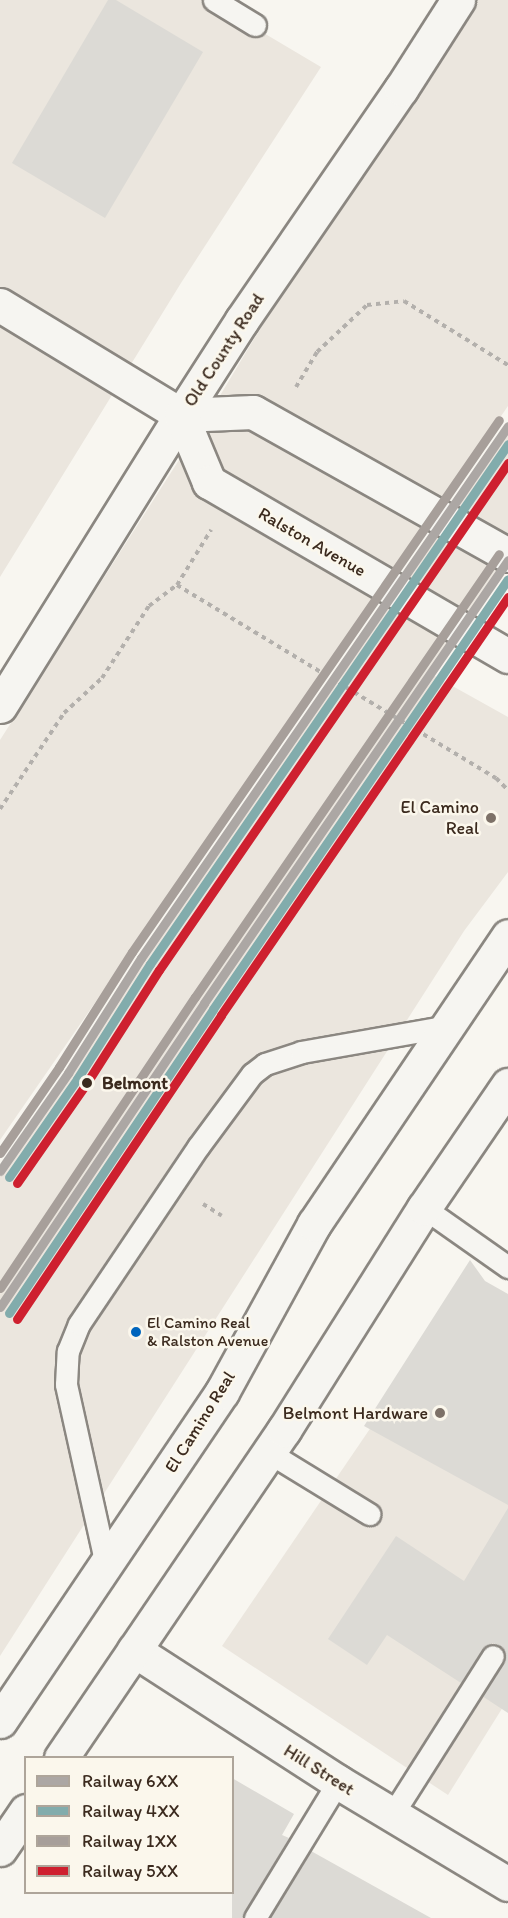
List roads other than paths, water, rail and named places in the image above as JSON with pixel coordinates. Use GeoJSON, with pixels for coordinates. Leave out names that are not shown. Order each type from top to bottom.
{"type":"FeatureCollection","features":[{"type":"Feature","properties":{"kind":"main road","name":"Old County Road"},"geometry":{"type":"LineString","coordinates":[[0,706],[242,320],[401,90],[458,0]]}},
{"type":"Feature","properties":{"kind":"main road"},"geometry":{"type":"LineString","coordinates":[[0,305],[182,416],[253,412],[508,555]]}},
{"type":"Feature","properties":{"kind":"main road","name":"Ralston Avenue"},"geometry":{"type":"LineString","coordinates":[[182,416],[209,482],[508,656]]}},
{"type":"Feature","properties":{"kind":"main road","name":"El Camino Real"},"geometry":{"type":"LineString","coordinates":[[0,1721],[222,1392],[314,1224],[508,936]]}},
{"type":"Feature","properties":{"kind":"main road"},"geometry":{"type":"LineString","coordinates":[[63,1756],[268,1452],[424,1208],[508,1085]]}},
{"type":"Feature","properties":{"kind":"main road","name":"Hill Street"},"geometry":{"type":"LineString","coordinates":[[134,1650],[338,1782],[508,1884]]}},
{"type":"Feature","properties":{"kind":"main road"},"geometry":{"type":"LineString","coordinates":[[0,1848],[24,1814]]}},
{"type":"Feature","properties":{"kind":"lane"},"geometry":{"type":"LineString","coordinates":[[214,0],[255,25]]}},
{"type":"Feature","properties":{"kind":"lane"},"geometry":{"type":"LineString","coordinates":[[106,1565],[66,1384],[68,1351],[79,1324],[198,1147],[252,1074],[265,1064],[301,1052],[448,1026]]}},
{"type":"Feature","properties":{"kind":"lane"},"geometry":{"type":"LineString","coordinates":[[424,1208],[508,1267]]}},
{"type":"Feature","properties":{"kind":"lane"},"geometry":{"type":"LineString","coordinates":[[268,1452],[369,1514]]}},
{"type":"Feature","properties":{"kind":"lane"},"geometry":{"type":"LineString","coordinates":[[392,1815],[493,1656]]}},
{"type":"Feature","properties":{"kind":"lane"},"geometry":{"type":"LineString","coordinates":[[255,1918],[338,1782]]}},
{"type":"Feature","properties":{"kind":"rail line","name":"1XX"},"geometry":{"type":"LineString","coordinates":[[0,1153],[59,1067],[132,952],[499,420]]}},
{"type":"Feature","properties":{"kind":"rail line","name":"6XX"},"geometry":{"type":"LineString","coordinates":[[0,1171],[68,1073],[141,958],[508,426]]}},
{"type":"Feature","properties":{"kind":"rail line","name":"4XX"},"geometry":{"type":"LineString","coordinates":[[9,1177],[77,1079],[150,964],[508,444]]}},
{"type":"Feature","properties":{"kind":"rail line","name":"5XX"},"geometry":{"type":"LineString","coordinates":[[17,1183],[86,1084],[159,970],[508,463]]}},
{"type":"Feature","properties":{"kind":"rail line","name":"1XX"},"geometry":{"type":"LineString","coordinates":[[0,1288],[195,997],[499,554]]}},
{"type":"Feature","properties":{"kind":"rail line","name":"6XX"},"geometry":{"type":"LineString","coordinates":[[0,1307],[204,1003],[508,560]]}},
{"type":"Feature","properties":{"kind":"rail line","name":"4XX"},"geometry":{"type":"LineString","coordinates":[[9,1313],[213,1009],[508,579]]}},
{"type":"Feature","properties":{"kind":"rail line","name":"5XX"},"geometry":{"type":"LineString","coordinates":[[17,1319],[221,1015],[508,597]]}},
{"type":"Feature","properties":{"kind":"place","name":"El Camino Real"},"geometry":{"type":"Point","coordinates":[491,818]}},
{"type":"Feature","properties":{"kind":"place","name":"Belmont"},"geometry":{"type":"Point","coordinates":[87,1083]}},
{"type":"Feature","properties":{"kind":"place","name":"El Camino Real & Ralston Avenue"},"geometry":{"type":"Point","coordinates":[136,1332]}},
{"type":"Feature","properties":{"kind":"place","name":"Belmont Hardware"},"geometry":{"type":"Point","coordinates":[440,1413]}}]}
